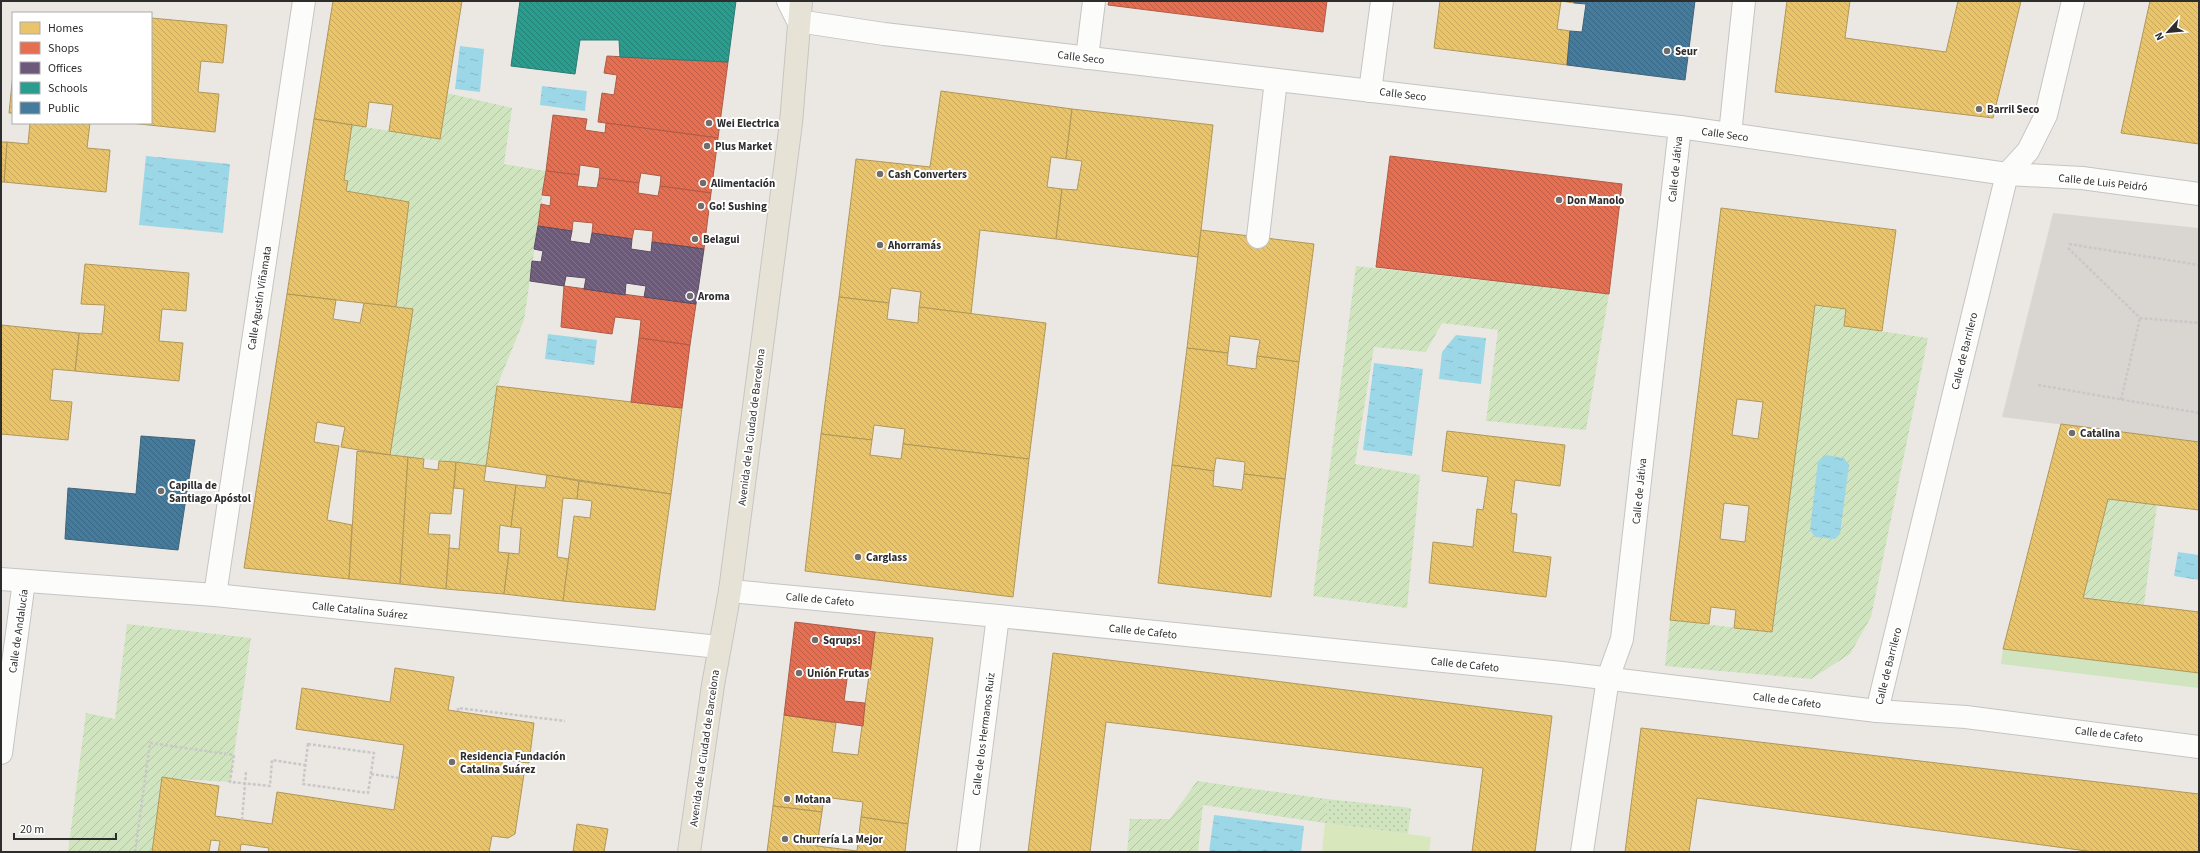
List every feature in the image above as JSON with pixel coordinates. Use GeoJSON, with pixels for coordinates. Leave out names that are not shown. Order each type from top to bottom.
{"type":"FeatureCollection","features":[{"type":"Feature","properties":{"kind":"main road","name":"Avenida de la Ciudad de Barcelona"},"geometry":{"type":"LineString","coordinates":[[689,852],[719,647],[730,591],[790,123],[800,11]]}},
{"type":"Feature","properties":{"kind":"street","name":"Calle Agustín Viñamata"},"geometry":{"type":"LineString","coordinates":[[215,595],[304,1]]}},
{"type":"Feature","properties":{"kind":"street"},"geometry":{"type":"LineString","coordinates":[[788,1],[800,11]]}},
{"type":"Feature","properties":{"kind":"street"},"geometry":{"type":"LineString","coordinates":[[1087,58],[1094,1]]}},
{"type":"Feature","properties":{"kind":"street"},"geometry":{"type":"LineString","coordinates":[[1370,91],[1382,1]]}},
{"type":"Feature","properties":{"kind":"street"},"geometry":{"type":"LineString","coordinates":[[1730,134],[1744,1]]}},
{"type":"Feature","properties":{"kind":"street","name":"Calle de Barrilero"},"geometry":{"type":"LineString","coordinates":[[1877,711],[2007,174],[2028,151],[2046,115],[2073,1]]}},
{"type":"Feature","properties":{"kind":"street","name":"Calle Seco"},"geometry":{"type":"LineString","coordinates":[[800,11],[884,34],[1730,134],[2007,174]]}},
{"type":"Feature","properties":{"kind":"street"},"geometry":{"type":"LineString","coordinates":[[1258,237],[1276,80]]}},
{"type":"Feature","properties":{"kind":"street","name":"Calle de Játiva"},"geometry":{"type":"LineString","coordinates":[[1582,852],[1608,678],[1622,639],[1680,128]]}},
{"type":"Feature","properties":{"kind":"street","name":"Calle de Luis Peidró"},"geometry":{"type":"LineString","coordinates":[[2007,174],[2082,178],[2199,194]]}},
{"type":"Feature","properties":{"kind":"street","name":"Calle Catalina Suárez"},"geometry":{"type":"LineString","coordinates":[[1,578],[215,595],[719,647]]}},
{"type":"Feature","properties":{"kind":"street","name":"Calle de Andalucía"},"geometry":{"type":"LineString","coordinates":[[1,753],[24,581]]}},
{"type":"Feature","properties":{"kind":"street","name":"Calle de Cafeto"},"geometry":{"type":"LineString","coordinates":[[730,591],[998,616],[1608,678],[1877,711],[1966,717],[2199,746]]}},
{"type":"Feature","properties":{"kind":"street","name":"Calle de los Hermanos Ruiz"},"geometry":{"type":"LineString","coordinates":[[968,852],[998,616]]}},
{"type":"Feature","properties":{"kind":"path"},"geometry":{"type":"LineString","coordinates":[[2069,244],[2199,265]]}},
{"type":"Feature","properties":{"kind":"path"},"geometry":{"type":"LineString","coordinates":[[2068,248],[2140,318],[2199,323]]}},
{"type":"Feature","properties":{"kind":"path"},"geometry":{"type":"LineString","coordinates":[[2121,400],[2140,318]]}},
{"type":"Feature","properties":{"kind":"path"},"geometry":{"type":"LineString","coordinates":[[2038,385],[2199,413]]}},
{"type":"Feature","properties":{"kind":"path"},"geometry":{"type":"LineString","coordinates":[[458,711],[458,708],[565,721]]}},
{"type":"Feature","properties":{"kind":"path"},"geometry":{"type":"LineString","coordinates":[[135,852],[150,743],[234,755],[230,782],[270,786],[272,760],[306,765]]}},
{"type":"Feature","properties":{"kind":"path"},"geometry":{"type":"LineString","coordinates":[[308,744],[374,753],[371,774],[368,793],[303,784],[308,744]]}},
{"type":"Feature","properties":{"kind":"path"},"geometry":{"type":"LineString","coordinates":[[242,820],[246,772]]}},
{"type":"Feature","properties":{"kind":"path"},"geometry":{"type":"LineString","coordinates":[[371,774],[399,778]]}},
{"type":"Feature","properties":{"kind":"green space"},"geometry":{"type":"Polygon","coordinates":[[[447,93],[512,108],[504,164],[546,171],[524,320],[497,386],[486,466],[390,455],[413,309],[396,307],[409,202],[346,191],[344,180],[352,125],[440,139],[447,93]]]}},
{"type":"Feature","properties":{"kind":"green space"},"geometry":{"type":"Polygon","coordinates":[[[1356,266],[1609,294],[1586,430],[1486,421],[1498,330],[1442,323],[1426,352],[1374,347],[1355,464],[1420,475],[1407,608],[1313,596],[1356,266]]]}},
{"type":"Feature","properties":{"kind":"green space"},"geometry":{"type":"Polygon","coordinates":[[[1815,305],[1846,309],[1844,326],[1928,338],[1871,617],[1850,654],[1811,679],[1665,666],[1670,620],[1772,632],[1815,305]]]}},
{"type":"Feature","properties":{"kind":"green space"},"geometry":{"type":"Polygon","coordinates":[[[2108,499],[2157,505],[2144,605],[2083,598],[2108,499]]]}},
{"type":"Feature","properties":{"kind":"green space"},"geometry":{"type":"Polygon","coordinates":[[[127,624],[251,638],[230,782],[162,778],[153,852],[68,852],[86,713],[115,719],[127,624]]]}},
{"type":"Feature","properties":{"kind":"green space"},"geometry":{"type":"Polygon","coordinates":[[[2003,649],[2199,673],[2199,688],[2001,664],[2003,649]]]}},
{"type":"Feature","properties":{"kind":"green space"},"geometry":{"type":"Polygon","coordinates":[[[1197,781],[1327,799],[1325,823],[1203,805],[1198,852],[1127,852],[1130,819],[1170,819],[1197,781]]]}},
{"type":"Feature","properties":{"kind":"green space"},"geometry":{"type":"Polygon","coordinates":[[[1327,799],[1411,808],[1408,834],[1325,823],[1327,799]]]}},
{"type":"Feature","properties":{"kind":"green space"},"geometry":{"type":"Polygon","coordinates":[[[1325,823],[1431,837],[1429,852],[1322,852],[1325,823]]]}},
{"type":"Feature","properties":{"kind":"shaded area"},"geometry":{"type":"Polygon","coordinates":[[[2053,213],[2199,228],[2199,442],[2002,417],[2053,213]]]}},
{"type":"Feature","properties":{"kind":"water"},"geometry":{"type":"Polygon","coordinates":[[[460,46],[484,49],[480,92],[455,89],[460,46]]]}},
{"type":"Feature","properties":{"kind":"water"},"geometry":{"type":"Polygon","coordinates":[[[542,86],[587,91],[585,111],[540,105],[542,86]]]}},
{"type":"Feature","properties":{"kind":"water"},"geometry":{"type":"Polygon","coordinates":[[[146,156],[230,164],[223,233],[139,225],[146,156]]]}},
{"type":"Feature","properties":{"kind":"water"},"geometry":{"type":"Polygon","coordinates":[[[548,334],[597,340],[594,365],[545,359],[548,334]]]}},
{"type":"Feature","properties":{"kind":"water"},"geometry":{"type":"Polygon","coordinates":[[[1456,335],[1486,338],[1481,384],[1439,379],[1442,352],[1456,335]]]}},
{"type":"Feature","properties":{"kind":"water"},"geometry":{"type":"Polygon","coordinates":[[[1374,363],[1423,369],[1412,456],[1363,450],[1374,363]]]}},
{"type":"Feature","properties":{"kind":"water"},"geometry":{"type":"Polygon","coordinates":[[[1826,455],[1844,458],[1849,465],[1840,534],[1835,539],[1815,537],[1810,530],[1818,461],[1826,455]]]}},
{"type":"Feature","properties":{"kind":"water"},"geometry":{"type":"Polygon","coordinates":[[[2178,552],[2199,555],[2199,580],[2174,576],[2178,552]]]}},
{"type":"Feature","properties":{"kind":"water"},"geometry":{"type":"Polygon","coordinates":[[[1214,815],[1304,826],[1301,852],[1209,852],[1214,815]]]}},
{"type":"Feature","properties":{"kind":"building: Homes"},"geometry":{"type":"Polygon","coordinates":[[[333,1],[462,1],[440,139],[389,131],[393,105],[369,102],[366,127],[314,119],[333,1]]]}},
{"type":"Feature","properties":{"kind":"building: Homes"},"geometry":{"type":"Polygon","coordinates":[[[1440,1],[1561,1],[1557,29],[1570,31],[1567,65],[1434,48],[1440,1]]]}},
{"type":"Feature","properties":{"kind":"building: Homes"},"geometry":{"type":"Polygon","coordinates":[[[1561,1],[1574,1],[1574,3],[1561,1]]]}},
{"type":"Feature","properties":{"kind":"building: Homes"},"geometry":{"type":"Polygon","coordinates":[[[1787,1],[1850,1],[1845,38],[1946,52],[1958,1],[2021,1],[1993,118],[1775,92],[1787,1]]]}},
{"type":"Feature","properties":{"kind":"building: Homes"},"geometry":{"type":"Polygon","coordinates":[[[2150,1],[2199,1],[2199,144],[2121,133],[2150,1]]]}},
{"type":"Feature","properties":{"kind":"building: Homes"},"geometry":{"type":"Polygon","coordinates":[[[152,18],[227,25],[223,63],[201,61],[198,92],[219,94],[215,132],[139,124],[152,124],[152,18]]]}},
{"type":"Feature","properties":{"kind":"building: Homes"},"geometry":{"type":"Polygon","coordinates":[[[12,83],[12,113],[9,113],[12,83]]]}},
{"type":"Feature","properties":{"kind":"building: Homes"},"geometry":{"type":"Polygon","coordinates":[[[941,91],[1072,109],[1066,159],[1051,157],[1047,187],[1062,189],[1056,239],[980,230],[971,314],[919,307],[921,292],[891,288],[889,303],[839,297],[856,159],[930,167],[941,91]]]}},
{"type":"Feature","properties":{"kind":"building: Homes"},"geometry":{"type":"Polygon","coordinates":[[[1072,109],[1213,125],[1198,257],[1056,239],[1062,189],[1077,190],[1082,161],[1066,159],[1072,109]]]}},
{"type":"Feature","properties":{"kind":"building: Homes"},"geometry":{"type":"Polygon","coordinates":[[[314,119],[352,125],[344,180],[348,181],[346,191],[409,202],[396,307],[287,294],[314,119]]]}},
{"type":"Feature","properties":{"kind":"building: Homes"},"geometry":{"type":"Polygon","coordinates":[[[30,124],[90,124],[87,148],[110,150],[106,192],[4,182],[7,142],[28,144],[30,124]]]}},
{"type":"Feature","properties":{"kind":"building: Homes"},"geometry":{"type":"Polygon","coordinates":[[[1,142],[7,142],[4,182],[1,182],[1,142]]]}},
{"type":"Feature","properties":{"kind":"building: Homes"},"geometry":{"type":"Polygon","coordinates":[[[1721,208],[1896,230],[1882,331],[1844,326],[1846,309],[1815,305],[1772,632],[1734,628],[1736,610],[1711,607],[1709,624],[1670,620],[1721,208]],[[1737,399],[1732,435],[1758,439],[1763,402],[1737,399]],[[1724,503],[1720,539],[1745,542],[1749,506],[1724,503]]]}},
{"type":"Feature","properties":{"kind":"building: Homes"},"geometry":{"type":"Polygon","coordinates":[[[1201,230],[1314,244],[1299,362],[1257,356],[1260,340],[1230,336],[1228,353],[1187,348],[1201,230]]]}},
{"type":"Feature","properties":{"kind":"building: Homes"},"geometry":{"type":"Polygon","coordinates":[[[85,264],[189,273],[186,311],[162,309],[159,341],[183,343],[179,381],[75,371],[79,333],[102,334],[105,305],[81,304],[85,264]]]}},
{"type":"Feature","properties":{"kind":"building: Homes"},"geometry":{"type":"Polygon","coordinates":[[[287,294],[336,300],[333,319],[360,323],[364,303],[413,309],[390,455],[341,447],[345,427],[317,422],[314,442],[339,446],[327,520],[352,525],[349,579],[244,568],[287,294]]]}},
{"type":"Feature","properties":{"kind":"building: Homes"},"geometry":{"type":"Polygon","coordinates":[[[839,297],[889,303],[887,319],[918,323],[919,307],[1046,323],[1029,459],[903,444],[905,429],[874,425],[872,440],[821,434],[839,297]]]}},
{"type":"Feature","properties":{"kind":"building: Homes"},"geometry":{"type":"Polygon","coordinates":[[[1,325],[79,333],[75,371],[53,369],[50,400],[72,402],[68,440],[1,434],[1,325]]]}},
{"type":"Feature","properties":{"kind":"building: Homes"},"geometry":{"type":"Polygon","coordinates":[[[1187,348],[1228,353],[1227,365],[1256,369],[1257,356],[1299,362],[1285,479],[1244,474],[1245,462],[1216,458],[1214,471],[1172,465],[1187,348]]]}},
{"type":"Feature","properties":{"kind":"building: Homes"},"geometry":{"type":"Polygon","coordinates":[[[497,386],[682,408],[671,494],[486,466],[497,386]]]}},
{"type":"Feature","properties":{"kind":"building: Homes"},"geometry":{"type":"Polygon","coordinates":[[[2061,424],[2199,442],[2199,510],[2108,499],[2083,598],[2199,612],[2199,673],[2003,649],[2061,424]]]}},
{"type":"Feature","properties":{"kind":"building: Homes"},"geometry":{"type":"Polygon","coordinates":[[[1447,431],[1565,445],[1560,486],[1515,480],[1511,513],[1517,514],[1513,552],[1551,557],[1546,597],[1429,583],[1433,542],[1473,547],[1477,509],[1483,510],[1488,477],[1442,471],[1447,431]]]}},
{"type":"Feature","properties":{"kind":"building: Homes"},"geometry":{"type":"Polygon","coordinates":[[[821,434],[872,440],[870,455],[901,459],[903,444],[1029,459],[1013,597],[805,571],[821,434]]]}},
{"type":"Feature","properties":{"kind":"building: Homes"},"geometry":{"type":"Polygon","coordinates":[[[357,451],[408,457],[400,584],[349,579],[357,451]]]}},
{"type":"Feature","properties":{"kind":"building: Homes"},"geometry":{"type":"Polygon","coordinates":[[[408,457],[424,459],[423,468],[438,470],[439,461],[456,462],[451,514],[430,513],[428,534],[450,535],[446,589],[400,584],[408,457]]]}},
{"type":"Feature","properties":{"kind":"building: Homes"},"geometry":{"type":"Polygon","coordinates":[[[456,462],[486,466],[484,481],[516,485],[511,527],[500,525],[498,552],[509,553],[504,594],[446,589],[449,548],[459,549],[464,489],[454,488],[456,462]]]}},
{"type":"Feature","properties":{"kind":"building: Homes"},"geometry":{"type":"Polygon","coordinates":[[[1172,465],[1214,471],[1213,486],[1242,490],[1244,474],[1285,479],[1271,597],[1158,583],[1172,465]]]}},
{"type":"Feature","properties":{"kind":"building: Homes"},"geometry":{"type":"Polygon","coordinates":[[[547,475],[579,481],[577,499],[563,498],[557,557],[569,559],[563,601],[504,594],[509,553],[519,554],[521,528],[511,527],[516,485],[545,488],[547,475]]]}},
{"type":"Feature","properties":{"kind":"building: Homes"},"geometry":{"type":"Polygon","coordinates":[[[579,481],[671,494],[655,610],[563,601],[574,516],[590,518],[592,501],[577,499],[579,481]]]}},
{"type":"Feature","properties":{"kind":"building: Homes"},"geometry":{"type":"Polygon","coordinates":[[[875,632],[933,638],[908,824],[861,817],[863,802],[824,797],[822,812],[773,806],[784,715],[836,723],[832,752],[858,755],[875,632]]]}},
{"type":"Feature","properties":{"kind":"building: Homes"},"geometry":{"type":"Polygon","coordinates":[[[1053,653],[1552,716],[1535,852],[1472,852],[1483,768],[1106,722],[1090,852],[1028,852],[1053,653]]]}},
{"type":"Feature","properties":{"kind":"building: Homes","name":"Residencia Fundación Catalina Suárez"},"geometry":{"type":"Polygon","coordinates":[[[395,668],[454,677],[448,710],[534,723],[529,763],[502,760],[502,765],[518,768],[524,774],[515,834],[508,838],[492,836],[489,852],[268,852],[269,848],[241,844],[240,852],[218,852],[220,841],[211,840],[209,852],[152,852],[162,777],[219,786],[215,816],[272,824],[277,792],[394,810],[404,745],[296,729],[302,688],[390,702],[395,668]]]}},
{"type":"Feature","properties":{"kind":"building: Homes"},"geometry":{"type":"Polygon","coordinates":[[[1641,728],[2199,794],[2199,852],[2094,852],[1697,798],[1689,852],[1625,852],[1641,728]]]}},
{"type":"Feature","properties":{"kind":"building: Homes"},"geometry":{"type":"Polygon","coordinates":[[[773,806],[822,812],[817,846],[857,851],[861,817],[908,824],[905,852],[767,852],[773,806]]]}},
{"type":"Feature","properties":{"kind":"building: Homes"},"geometry":{"type":"Polygon","coordinates":[[[577,824],[608,829],[604,852],[573,852],[577,824]]]}},
{"type":"Feature","properties":{"kind":"building: Shops"},"geometry":{"type":"Polygon","coordinates":[[[1109,1],[1327,1],[1323,32],[1108,5],[1109,1]]]}},
{"type":"Feature","properties":{"kind":"building: Shops"},"geometry":{"type":"Polygon","coordinates":[[[607,56],[728,62],[718,138],[598,122],[602,93],[614,95],[617,75],[604,73],[607,56]]]}},
{"type":"Feature","properties":{"kind":"building: Shops"},"geometry":{"type":"Polygon","coordinates":[[[553,115],[587,119],[585,130],[605,133],[606,123],[718,138],[711,193],[660,186],[661,176],[641,173],[639,183],[599,178],[600,168],[580,165],[579,175],[546,171],[553,115]]]}},
{"type":"Feature","properties":{"kind":"building: Shops"},"geometry":{"type":"Polygon","coordinates":[[[1390,156],[1622,184],[1609,294],[1376,267],[1390,156]]]}},
{"type":"Feature","properties":{"kind":"building: Shops"},"geometry":{"type":"Polygon","coordinates":[[[546,171],[579,175],[577,186],[597,188],[599,178],[639,183],[638,193],[658,196],[660,186],[711,193],[704,249],[652,242],[653,231],[634,229],[632,239],[592,233],[593,223],[573,221],[572,231],[538,226],[541,204],[550,206],[551,196],[542,195],[546,171]]]}},
{"type":"Feature","properties":{"kind":"building: Shops"},"geometry":{"type":"Polygon","coordinates":[[[564,286],[696,304],[690,345],[639,338],[641,320],[615,317],[612,334],[561,327],[564,286]]]}},
{"type":"Feature","properties":{"kind":"building: Shops"},"geometry":{"type":"Polygon","coordinates":[[[639,338],[690,345],[682,408],[631,402],[639,338]]]}},
{"type":"Feature","properties":{"kind":"building: Shops"},"geometry":{"type":"Polygon","coordinates":[[[795,622],[875,632],[870,674],[848,672],[844,701],[865,703],[863,726],[784,715],[795,622]]]}},
{"type":"Feature","properties":{"kind":"building: Offices"},"geometry":{"type":"Polygon","coordinates":[[[538,226],[572,231],[570,241],[590,244],[592,233],[632,239],[631,249],[651,252],[652,242],[704,249],[696,304],[644,297],[646,286],[626,283],[625,295],[584,289],[586,278],[566,276],[564,286],[530,281],[532,261],[541,262],[543,251],[534,249],[538,226]]]}},
{"type":"Feature","properties":{"kind":"building: Schools"},"geometry":{"type":"Polygon","coordinates":[[[520,1],[736,1],[728,62],[620,57],[619,40],[580,40],[575,74],[511,66],[520,1]]]}},
{"type":"Feature","properties":{"kind":"building: Public"},"geometry":{"type":"Polygon","coordinates":[[[1574,1],[1695,1],[1685,80],[1567,65],[1570,31],[1582,32],[1586,4],[1574,3],[1574,1]]]}},
{"type":"Feature","properties":{"kind":"building: Public","name":"Capilla de Santiago Apóstol"},"geometry":{"type":"Polygon","coordinates":[[[141,436],[195,440],[178,550],[65,539],[68,488],[136,494],[141,436]]]}},
{"type":"Feature","properties":{"kind":"place","name":"Seur"},"geometry":{"type":"Point","coordinates":[1667,51]}},
{"type":"Feature","properties":{"kind":"place","name":"Barril Seco"},"geometry":{"type":"Point","coordinates":[1979,109]}},
{"type":"Feature","properties":{"kind":"place","name":"Wei Electrica"},"geometry":{"type":"Point","coordinates":[709,123]}},
{"type":"Feature","properties":{"kind":"place","name":"Plus Market"},"geometry":{"type":"Point","coordinates":[707,146]}},
{"type":"Feature","properties":{"kind":"place","name":"Cash Converters"},"geometry":{"type":"Point","coordinates":[880,174]}},
{"type":"Feature","properties":{"kind":"place","name":"Alimentación"},"geometry":{"type":"Point","coordinates":[703,183]}},
{"type":"Feature","properties":{"kind":"place","name":"Don Manolo"},"geometry":{"type":"Point","coordinates":[1559,200]}},
{"type":"Feature","properties":{"kind":"place","name":"Go! Sushing"},"geometry":{"type":"Point","coordinates":[701,206]}},
{"type":"Feature","properties":{"kind":"place","name":"Belagui"},"geometry":{"type":"Point","coordinates":[695,239]}},
{"type":"Feature","properties":{"kind":"place","name":"Ahorramás"},"geometry":{"type":"Point","coordinates":[880,245]}},
{"type":"Feature","properties":{"kind":"place","name":"Aroma"},"geometry":{"type":"Point","coordinates":[690,296]}},
{"type":"Feature","properties":{"kind":"place","name":"Catalina"},"geometry":{"type":"Point","coordinates":[2072,433]}},
{"type":"Feature","properties":{"kind":"place","name":"Capilla de Santiago Apóstol"},"geometry":{"type":"Point","coordinates":[161,491]}},
{"type":"Feature","properties":{"kind":"place","name":"Carglass"},"geometry":{"type":"Point","coordinates":[858,557]}},
{"type":"Feature","properties":{"kind":"place","name":"Sqrups!"},"geometry":{"type":"Point","coordinates":[815,640]}},
{"type":"Feature","properties":{"kind":"place","name":"Unión Frutas"},"geometry":{"type":"Point","coordinates":[799,673]}},
{"type":"Feature","properties":{"kind":"place","name":"Residencia Fundación Catalina Suárez"},"geometry":{"type":"Point","coordinates":[452,762]}},
{"type":"Feature","properties":{"kind":"place","name":"Motana"},"geometry":{"type":"Point","coordinates":[787,799]}},
{"type":"Feature","properties":{"kind":"place","name":"Churrería La Mejor"},"geometry":{"type":"Point","coordinates":[785,839]}}]}
